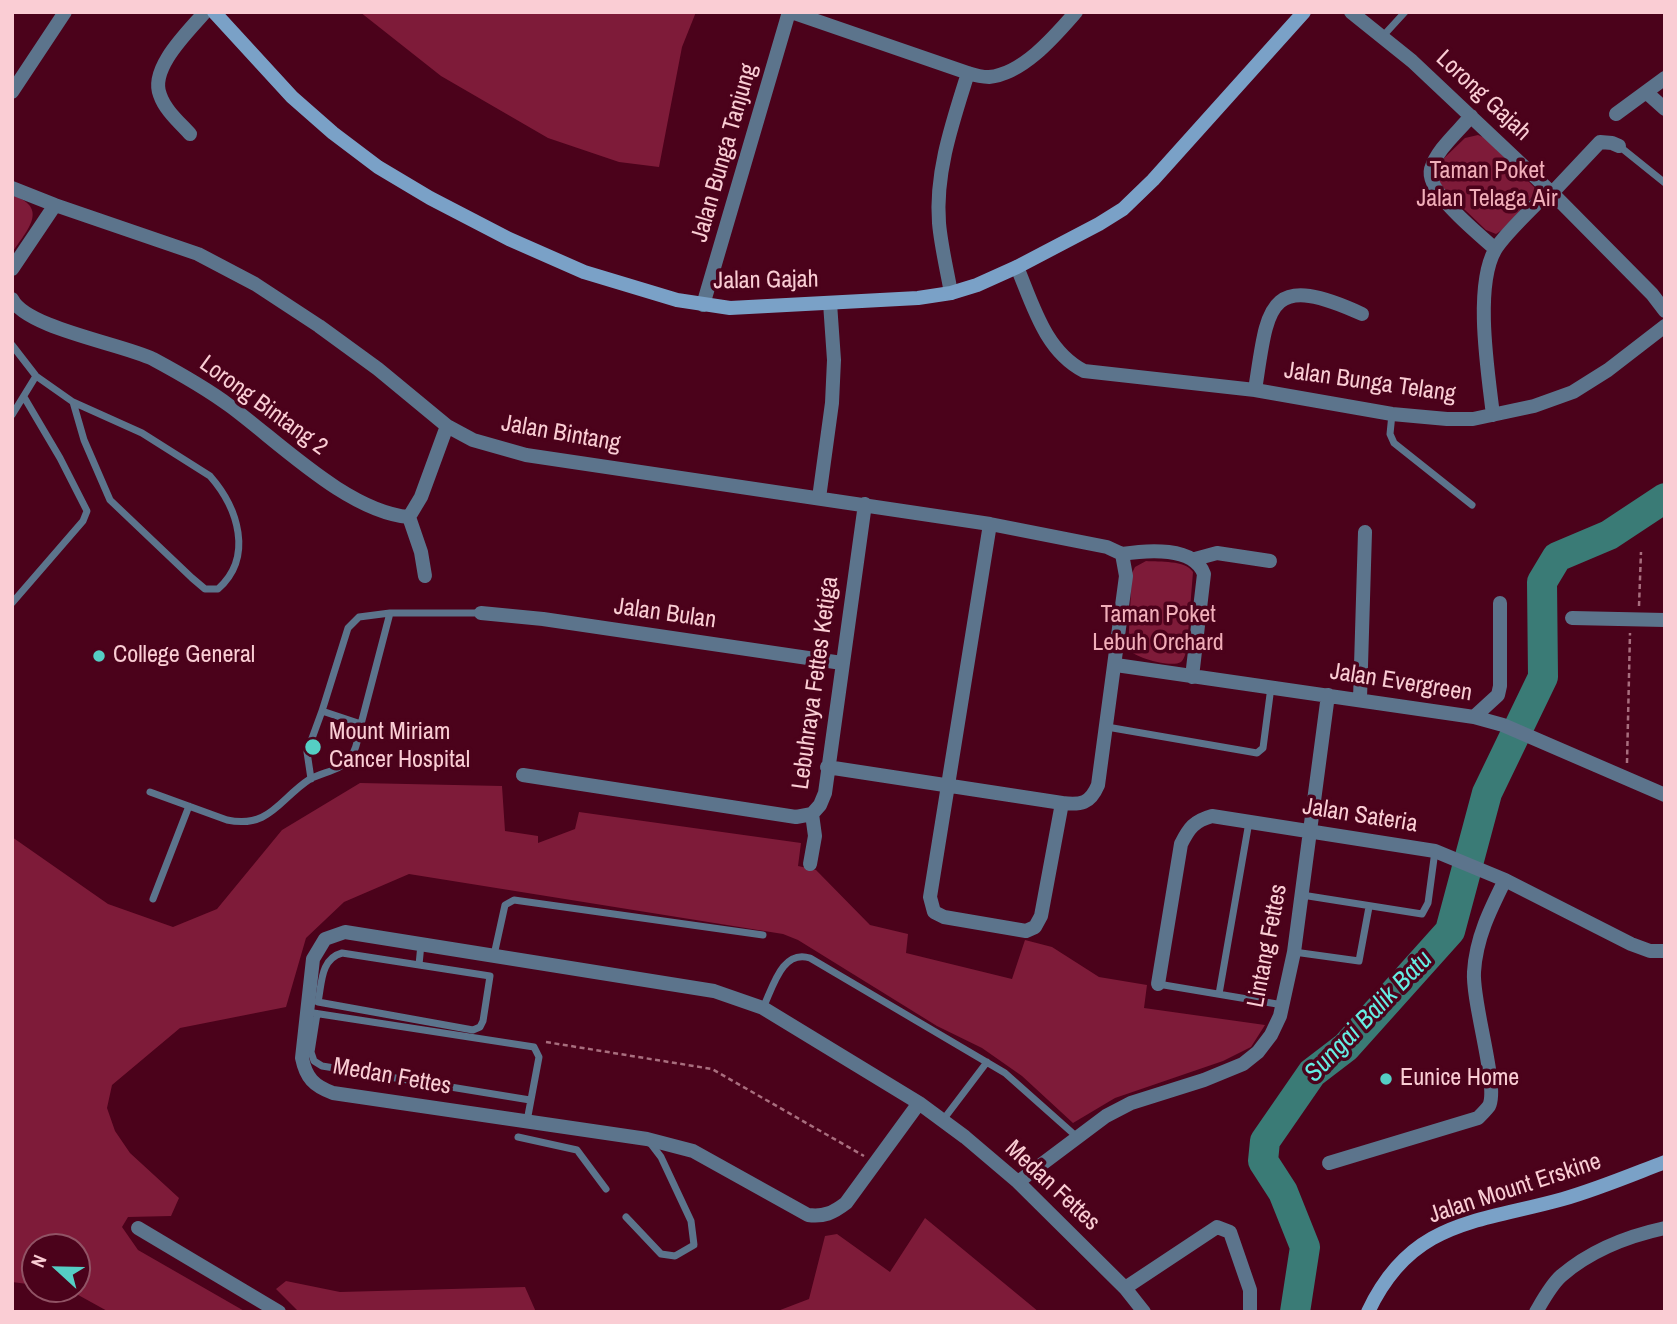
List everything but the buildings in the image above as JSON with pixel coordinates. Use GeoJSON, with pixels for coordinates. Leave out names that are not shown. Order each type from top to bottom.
{"type":"FeatureCollection","features":[{"type":"Feature","properties":{"kind":"street"},"geometry":{"type":"LineString","coordinates":[[12,92],[65,12]]}},
{"type":"Feature","properties":{"kind":"street"},"geometry":{"type":"LineString","coordinates":[[190,134],[166,107],[159,93],[158,82],[163,65],[172,50],[205,12]]}},
{"type":"Feature","properties":{"kind":"street","name":"Jalan Gajah"},"geometry":{"type":"LineString","coordinates":[[214,12],[292,97],[355,151],[402,182],[509,239],[584,272],[636,289],[703,305],[730,308],[918,298],[951,293],[977,285],[1017,267],[1100,224],[1123,209],[1153,180],[1304,12]]}},
{"type":"Feature","properties":{"kind":"street"},"geometry":{"type":"LineString","coordinates":[[790,12],[968,74],[989,77],[1020,65],[1050,41],[1076,12]]}},
{"type":"Feature","properties":{"kind":"street","name":"Jalan Bunga Tanjung"},"geometry":{"type":"LineString","coordinates":[[703,305],[790,12]]}},
{"type":"Feature","properties":{"kind":"street","name":"Lorong Gajah"},"geometry":{"type":"LineString","coordinates":[[1351,12],[1383,36],[1551,191],[1652,294],[1665,311]]}},
{"type":"Feature","properties":{"kind":"street"},"geometry":{"type":"LineString","coordinates":[[951,293],[939,223],[939,193],[952,125],[968,74]]}},
{"type":"Feature","properties":{"kind":"street"},"geometry":{"type":"LineString","coordinates":[[1616,114],[1665,78]]}},
{"type":"Feature","properties":{"kind":"street"},"geometry":{"type":"LineString","coordinates":[[1646,92],[1665,109]]}},
{"type":"Feature","properties":{"kind":"street"},"geometry":{"type":"LineString","coordinates":[[1471,116],[1437,157],[1430,172],[1432,184],[1439,195],[1495,249]]}},
{"type":"Feature","properties":{"kind":"street"},"geometry":{"type":"LineString","coordinates":[[1493,415],[1484,293],[1495,249],[1600,142],[1619,146]]}},
{"type":"Feature","properties":{"kind":"street","name":"Jalan Bintang"},"geometry":{"type":"LineString","coordinates":[[12,188],[198,254],[255,284],[379,369],[447,426],[473,440],[516,453],[990,524],[1107,547],[1122,554]]}},
{"type":"Feature","properties":{"kind":"street"},"geometry":{"type":"LineString","coordinates":[[12,269],[55,205]]}},
{"type":"Feature","properties":{"kind":"street","name":"Jalan Bunga Telang"},"geometry":{"type":"LineString","coordinates":[[1017,267],[1041,325],[1055,348],[1069,363],[1084,371],[1255,390],[1392,414],[1473,419],[1534,407],[1573,392],[1608,370],[1665,326]]}},
{"type":"Feature","properties":{"kind":"street","name":"Jalan Bunga Telang"},"geometry":{"type":"LineString","coordinates":[[1255,390],[1265,323],[1282,299],[1294,294],[1316,296],[1362,314]]}},
{"type":"Feature","properties":{"kind":"street","name":"Lorong Bintang 2"},"geometry":{"type":"LineString","coordinates":[[12,299],[15,305],[34,319],[149,357],[186,377],[229,405],[305,466],[344,493],[392,516],[409,517]]}},
{"type":"Feature","properties":{"kind":"street"},"geometry":{"type":"LineString","coordinates":[[820,498],[833,382],[830,303]]}},
{"type":"Feature","properties":{"kind":"street"},"geometry":{"type":"LineString","coordinates":[[425,576],[421,552],[409,517],[421,497],[447,426]]}},
{"type":"Feature","properties":{"kind":"street","name":"Lebuhraya Fettes Ketiga"},"geometry":{"type":"LineString","coordinates":[[810,864],[815,836],[812,814],[825,793],[864,505]]}},
{"type":"Feature","properties":{"kind":"street"},"geometry":{"type":"LineString","coordinates":[[990,524],[930,897],[934,912],[944,917],[1026,931],[1035,927],[1041,916],[1062,803]]}},
{"type":"Feature","properties":{"kind":"street"},"geometry":{"type":"LineString","coordinates":[[1360,699],[1365,532]]}},
{"type":"Feature","properties":{"kind":"street"},"geometry":{"type":"LineString","coordinates":[[827,767],[1062,803],[1080,805],[1087,802],[1094,796],[1098,785],[1116,665],[1126,576],[1122,554],[1141,551],[1169,553],[1195,559],[1201,564],[1205,574],[1192,677]]}},
{"type":"Feature","properties":{"kind":"street"},"geometry":{"type":"LineString","coordinates":[[1195,559],[1217,553],[1270,561]]}},
{"type":"Feature","properties":{"kind":"street"},"geometry":{"type":"LineString","coordinates":[[1474,717],[1498,695],[1500,603]]}},
{"type":"Feature","properties":{"kind":"street","name":"Jalan Bulan"},"geometry":{"type":"LineString","coordinates":[[481,613],[569,623],[842,663]]}},
{"type":"Feature","properties":{"kind":"street"},"geometry":{"type":"LineString","coordinates":[[1572,618],[1665,620]]}},
{"type":"Feature","properties":{"kind":"street","name":"Jalan Evergreen"},"geometry":{"type":"LineString","coordinates":[[1116,665],[1474,717],[1503,725],[1665,795]]}},
{"type":"Feature","properties":{"kind":"street","name":"Lintang Fettes"},"geometry":{"type":"LineString","coordinates":[[1018,1182],[1105,1116],[1130,1103],[1204,1080],[1243,1064],[1258,1052],[1271,1035],[1283,1005],[1294,951],[1328,695]]}},
{"type":"Feature","properties":{"kind":"street"},"geometry":{"type":"LineString","coordinates":[[523,775],[796,817],[812,814]]}},
{"type":"Feature","properties":{"kind":"street","name":"Jalan Sateria"},"geometry":{"type":"LineString","coordinates":[[1158,984],[1181,844],[1188,829],[1198,820],[1212,816],[1435,851],[1505,880],[1631,944],[1650,951],[1665,951]]}},
{"type":"Feature","properties":{"kind":"street"},"geometry":{"type":"LineString","coordinates":[[1329,1163],[1478,1118],[1489,1105],[1492,1088],[1476,1010],[1474,975],[1483,924],[1505,880]]}},
{"type":"Feature","properties":{"kind":"street","name":"Medan Fettes"},"geometry":{"type":"LineString","coordinates":[[919,1103],[846,1203],[834,1212],[821,1216],[808,1215],[693,1151],[647,1139],[333,1093],[321,1089],[312,1083],[302,1058],[312,1013],[313,959],[325,939],[345,932],[715,991],[763,1008],[919,1103],[943,1121],[1018,1182],[1125,1288],[1144,1312]]}},
{"type":"Feature","properties":{"kind":"street","name":"Jalan Mount Erskine"},"geometry":{"type":"LineString","coordinates":[[1368,1312],[1383,1282],[1392,1271],[1407,1255],[1432,1237],[1480,1220],[1586,1192],[1665,1162]]}},
{"type":"Feature","properties":{"kind":"street"},"geometry":{"type":"LineString","coordinates":[[1125,1288],[1217,1227],[1230,1232],[1250,1290],[1250,1312]]}},
{"type":"Feature","properties":{"kind":"street"},"geometry":{"type":"LineString","coordinates":[[138,1228],[279,1312]]}},
{"type":"Feature","properties":{"kind":"street"},"geometry":{"type":"LineString","coordinates":[[1536,1312],[1559,1278],[1587,1257],[1632,1235],[1665,1228]]}},
{"type":"Feature","properties":{"kind":"lane"},"geometry":{"type":"LineString","coordinates":[[1383,36],[1405,12]]}},
{"type":"Feature","properties":{"kind":"lane"},"geometry":{"type":"LineString","coordinates":[[1619,146],[1665,183]]}},
{"type":"Feature","properties":{"kind":"lane"},"geometry":{"type":"LineString","coordinates":[[12,345],[36,376],[73,402],[142,433],[210,476],[217,484],[238,520],[239,545],[227,581],[218,589],[205,589],[110,500],[84,440],[73,402]]}},
{"type":"Feature","properties":{"kind":"lane"},"geometry":{"type":"LineString","coordinates":[[12,415],[36,376]]}},
{"type":"Feature","properties":{"kind":"lane"},"geometry":{"type":"LineString","coordinates":[[12,603],[83,521],[87,511],[24,397]]}},
{"type":"Feature","properties":{"kind":"lane"},"geometry":{"type":"LineString","coordinates":[[1392,414],[1390,434],[1394,443],[1472,505]]}},
{"type":"Feature","properties":{"kind":"lane"},"geometry":{"type":"LineString","coordinates":[[311,779],[307,752],[348,628],[359,617],[390,613],[481,613]]}},
{"type":"Feature","properties":{"kind":"lane"},"geometry":{"type":"LineString","coordinates":[[150,792],[238,822],[256,820],[266,817],[311,779],[347,762],[356,747],[390,613]]}},
{"type":"Feature","properties":{"kind":"lane"},"geometry":{"type":"LineString","coordinates":[[1107,727],[1256,753],[1263,748],[1271,687]]}},
{"type":"Feature","properties":{"kind":"lane"},"geometry":{"type":"LineString","coordinates":[[322,711],[361,724]]}},
{"type":"Feature","properties":{"kind":"lane"},"geometry":{"type":"LineString","coordinates":[[153,899],[189,806]]}},
{"type":"Feature","properties":{"kind":"lane"},"geometry":{"type":"LineString","coordinates":[[1219,994],[1250,820]]}},
{"type":"Feature","properties":{"kind":"lane"},"geometry":{"type":"LineString","coordinates":[[1302,895],[1422,914],[1428,903],[1435,851]]}},
{"type":"Feature","properties":{"kind":"lane"},"geometry":{"type":"LineString","coordinates":[[494,955],[505,905],[514,900],[763,936]]}},
{"type":"Feature","properties":{"kind":"lane"},"geometry":{"type":"LineString","coordinates":[[1294,951],[1359,961],[1369,907]]}},
{"type":"Feature","properties":{"kind":"lane"},"geometry":{"type":"LineString","coordinates":[[419,965],[421,944]]}},
{"type":"Feature","properties":{"kind":"lane"},"geometry":{"type":"LineString","coordinates":[[341,953],[419,965],[490,976],[480,1027],[473,1030],[318,1003],[325,965],[334,955],[341,953]]}},
{"type":"Feature","properties":{"kind":"lane"},"geometry":{"type":"LineString","coordinates":[[763,1008],[783,968],[791,958],[803,956],[1010,1077],[1077,1137]]}},
{"type":"Feature","properties":{"kind":"lane"},"geometry":{"type":"LineString","coordinates":[[1158,984],[1283,1005]]}},
{"type":"Feature","properties":{"kind":"lane"},"geometry":{"type":"LineString","coordinates":[[527,1121],[539,1057],[534,1047],[312,1013],[311,1052],[314,1061],[322,1066],[530,1100]]}},
{"type":"Feature","properties":{"kind":"lane"},"geometry":{"type":"LineString","coordinates":[[943,1121],[987,1062]]}},
{"type":"Feature","properties":{"kind":"lane"},"geometry":{"type":"LineString","coordinates":[[519,1137],[576,1150],[606,1189]]}},
{"type":"Feature","properties":{"kind":"lane"},"geometry":{"type":"LineString","coordinates":[[626,1217],[661,1254],[675,1255],[694,1245],[691,1221],[660,1157],[647,1139]]}},
{"type":"Feature","properties":{"kind":"path"},"geometry":{"type":"LineString","coordinates":[[1626,778],[1634,620],[1641,552]]}},
{"type":"Feature","properties":{"kind":"path"},"geometry":{"type":"LineString","coordinates":[[538,1041],[712,1069],[855,1151]]}},
{"type":"Feature","properties":{"kind":"green space"},"geometry":{"type":"Polygon","coordinates":[[[360,12],[696,12],[682,47],[659,167],[619,162],[548,138],[441,76],[360,12]]]}},
{"type":"Feature","properties":{"kind":"green space","name":"Taman Poket Jalan Telaga Air"},"geometry":{"type":"Polygon","coordinates":[[[1478,135],[1485,138],[1535,188],[1534,195],[1496,234],[1486,230],[1442,188],[1437,173],[1440,162],[1465,138],[1478,135]]]}},
{"type":"Feature","properties":{"kind":"green space"},"geometry":{"type":"Polygon","coordinates":[[[12,195],[24,200],[33,213],[29,228],[12,253],[12,195]]]}},
{"type":"Feature","properties":{"kind":"green space","name":"Taman Poket Lebuh Orchard"},"geometry":{"type":"Polygon","coordinates":[[[1146,561],[1184,565],[1193,572],[1187,646],[1181,662],[1176,664],[1153,661],[1128,649],[1132,573],[1135,567],[1146,561]]]}},
{"type":"Feature","properties":{"kind":"green space"},"geometry":{"type":"Polygon","coordinates":[[[360,783],[502,786],[505,831],[538,836],[538,843],[575,829],[579,812],[801,843],[798,866],[816,870],[870,925],[908,934],[906,953],[1012,979],[1025,940],[1052,947],[1099,977],[1147,985],[1144,1008],[1265,1025],[1251,1047],[1223,1061],[1115,1098],[1073,1123],[1022,1076],[982,1048],[937,1026],[798,940],[783,934],[409,874],[344,902],[306,938],[286,1007],[180,1028],[112,1085],[107,1108],[115,1131],[130,1153],[179,1198],[171,1216],[128,1217],[122,1227],[138,1250],[246,1312],[109,1312],[91,1302],[91,1233],[21,1233],[21,1283],[12,1282],[12,837],[108,904],[173,927],[217,909],[282,830],[360,783]]]}},
{"type":"Feature","properties":{"kind":"green space"},"geometry":{"type":"Polygon","coordinates":[[[925,1218],[1039,1312],[775,1312],[809,1299],[825,1236],[837,1234],[890,1272],[925,1218]]]}},
{"type":"Feature","properties":{"kind":"green space"},"geometry":{"type":"Polygon","coordinates":[[[286,1281],[340,1292],[525,1287],[536,1312],[299,1312],[276,1289],[286,1281]]]}},
{"type":"Feature","properties":{"kind":"waterway","name":"Sungai Balik Batu"},"geometry":{"type":"LineString","coordinates":[[1295,1312],[1305,1247],[1283,1192],[1263,1161],[1265,1141],[1312,1073],[1346,1047],[1450,931],[1487,793],[1543,677],[1542,582],[1557,557],[1609,535],[1665,498]]}},
{"type":"Feature","properties":{"kind":"place","name":"College General"},"geometry":{"type":"Point","coordinates":[99,656]}},
{"type":"Feature","properties":{"kind":"place","name":"Mount Miriam Cancer Hospital"},"geometry":{"type":"Point","coordinates":[313,747]}},
{"type":"Feature","properties":{"kind":"place","name":"Eunice Home"},"geometry":{"type":"Point","coordinates":[1386,1079]}}]}
